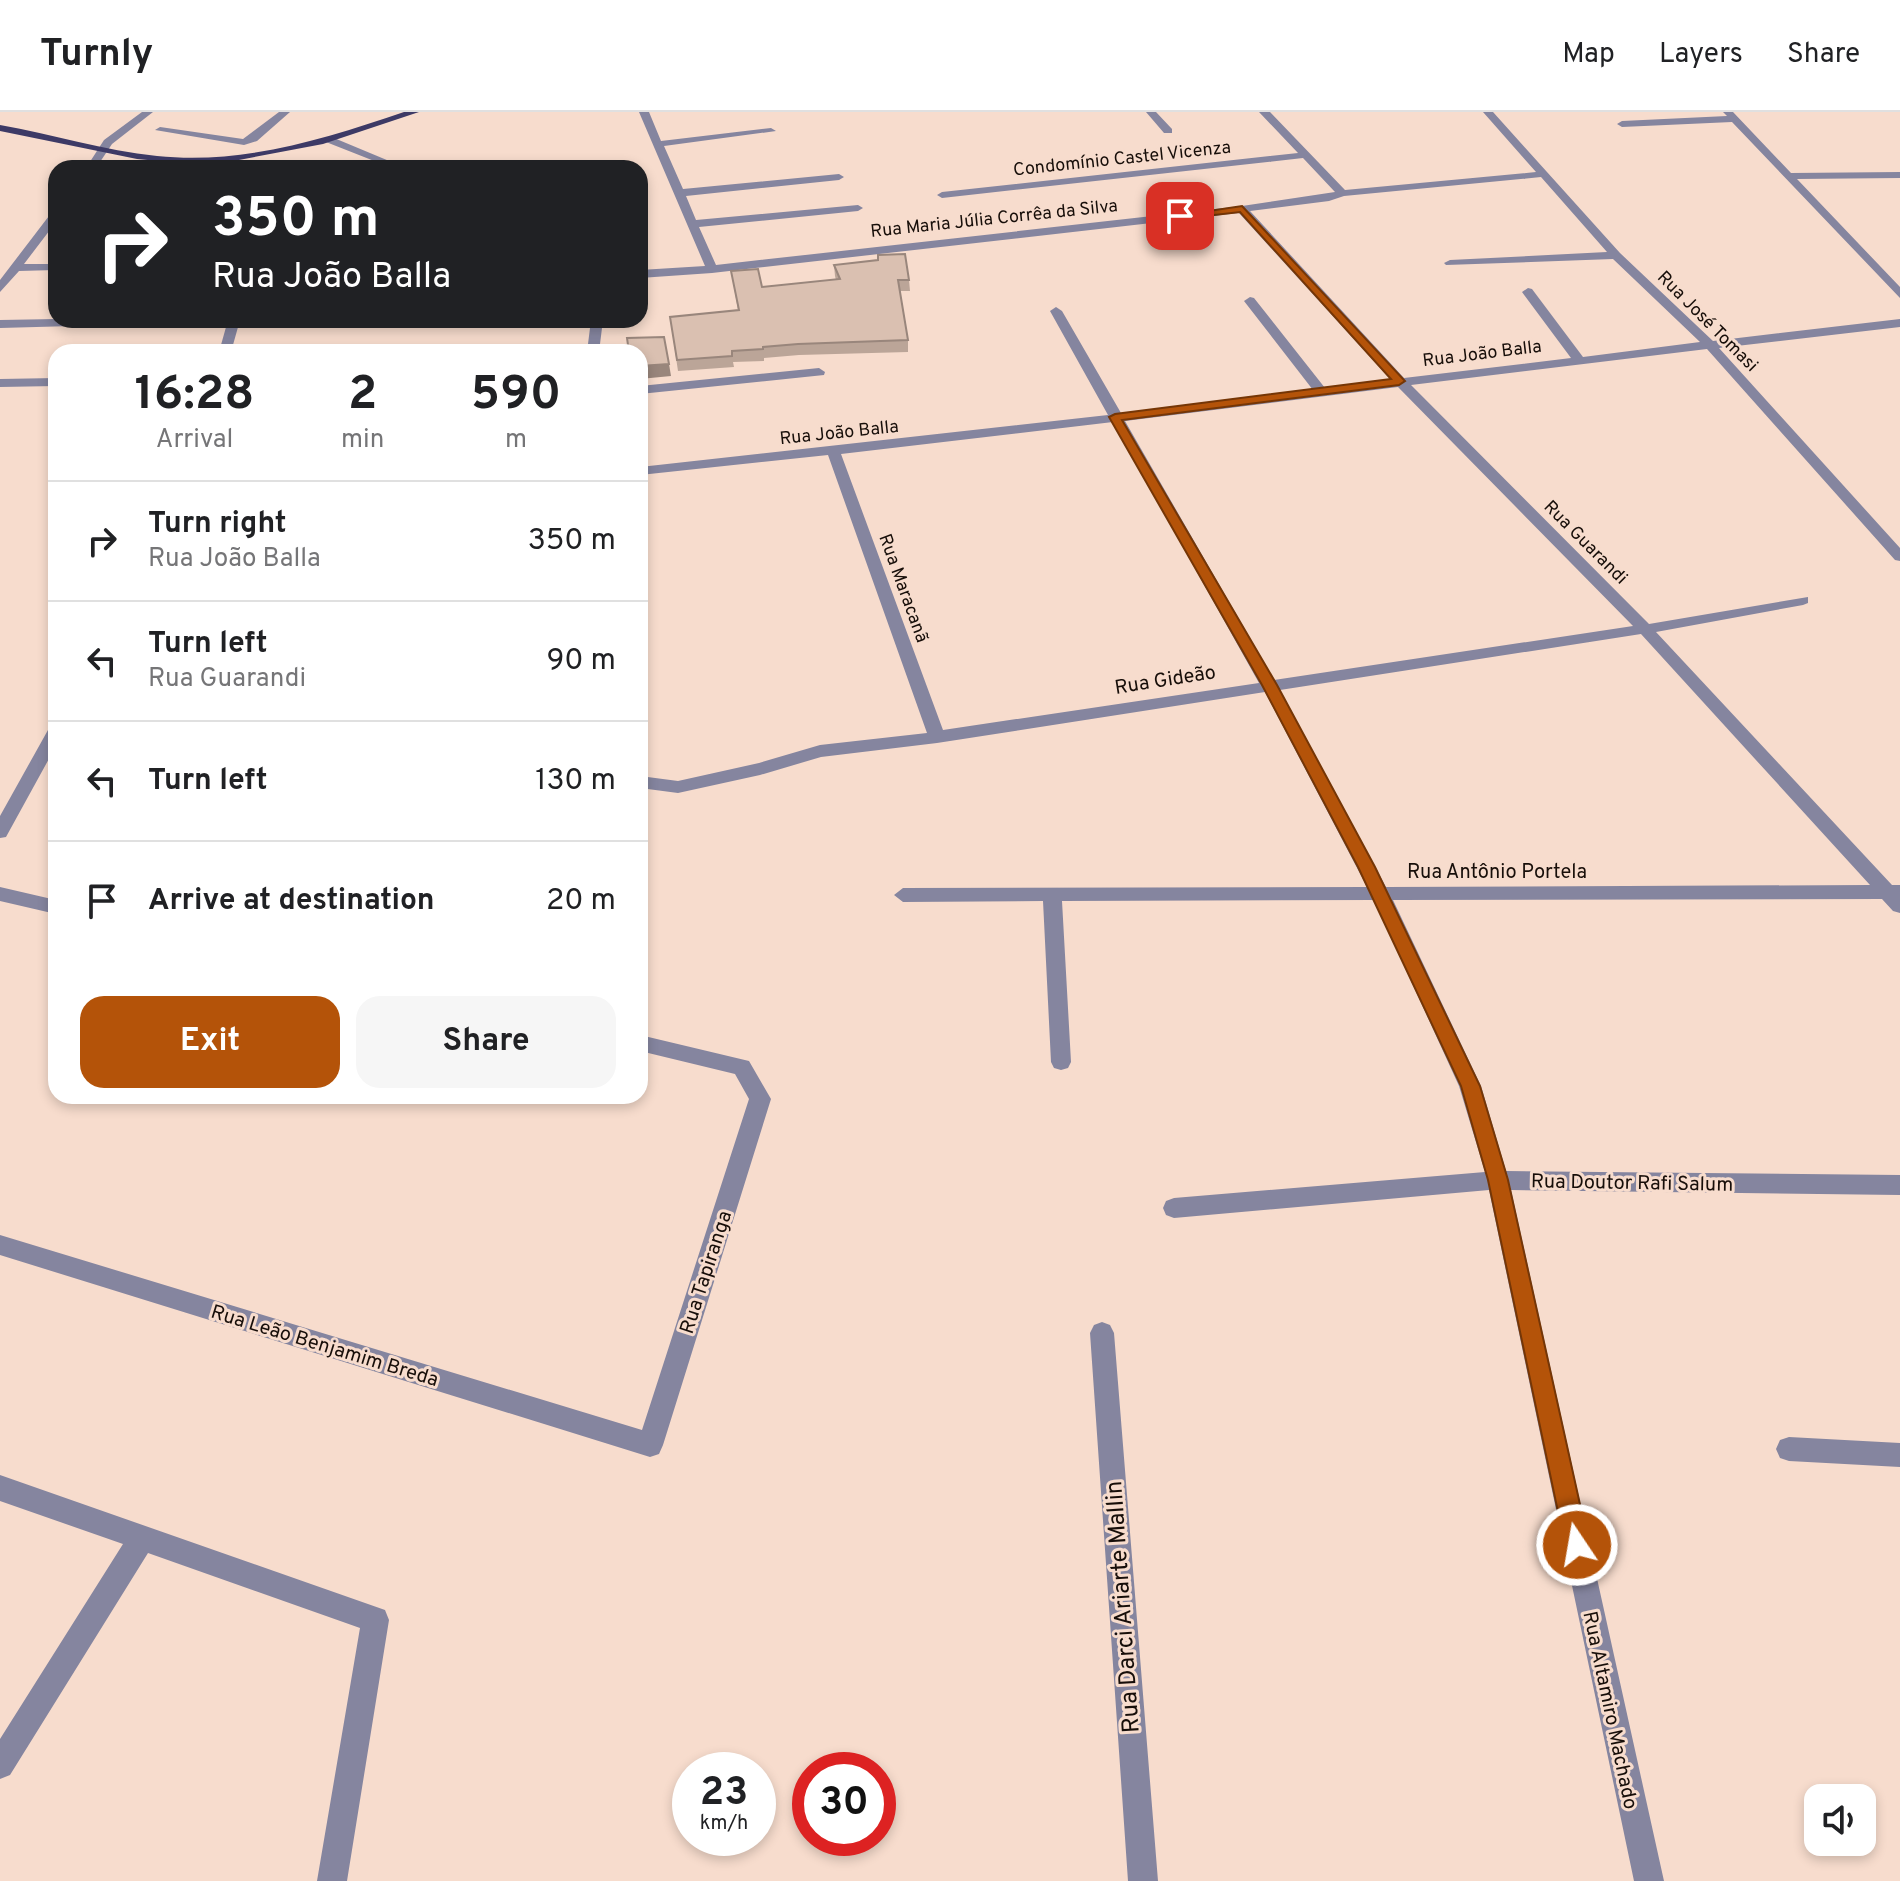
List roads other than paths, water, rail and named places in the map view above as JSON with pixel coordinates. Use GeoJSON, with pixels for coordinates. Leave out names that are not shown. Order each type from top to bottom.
{"type":"FeatureCollection","features":[{"type":"Feature","properties":{"kind":"main road"},"geometry":{"type":"LineString","coordinates":[[238,160],[330,140],[414,112]]}},
{"type":"Feature","properties":{"kind":"main road"},"geometry":{"type":"LineString","coordinates":[[0,128],[161,160]]}},
{"type":"Feature","properties":{"kind":"street"},"geometry":{"type":"LineString","coordinates":[[96,160],[103,149],[148,112]]}},
{"type":"Feature","properties":{"kind":"street"},"geometry":{"type":"LineString","coordinates":[[160,130],[244,142],[253,139],[285,112]]}},
{"type":"Feature","properties":{"kind":"street"},"geometry":{"type":"LineString","coordinates":[[644,112],[712,269]]}},
{"type":"Feature","properties":{"kind":"street"},"geometry":{"type":"LineString","coordinates":[[1151,112],[1168,131]]}},
{"type":"Feature","properties":{"kind":"street"},"geometry":{"type":"LineString","coordinates":[[1264,112],[1342,193]]}},
{"type":"Feature","properties":{"kind":"street","name":"Rua José Tomasi"},"geometry":{"type":"LineString","coordinates":[[1488,112],[1616,255],[1709,344],[1900,557]]}},
{"type":"Feature","properties":{"kind":"street"},"geometry":{"type":"LineString","coordinates":[[1622,124],[1731,116],[1900,294]]}},
{"type":"Feature","properties":{"kind":"street"},"geometry":{"type":"LineString","coordinates":[[658,144],[771,131]]}},
{"type":"Feature","properties":{"kind":"street"},"geometry":{"type":"LineString","coordinates":[[330,140],[381,160]]}},
{"type":"Feature","properties":{"kind":"street","name":"Condomínio Castel Vicenza"},"geometry":{"type":"LineString","coordinates":[[942,195],[1306,155]]}},
{"type":"Feature","properties":{"kind":"street","name":"Rua Maria Júlia Corrêa da Silva"},"geometry":{"type":"LineString","coordinates":[[648,273],[712,269],[1242,209],[1329,198],[1342,193],[1543,174]]}},
{"type":"Feature","properties":{"kind":"street"},"geometry":{"type":"LineString","coordinates":[[1787,176],[1900,175]]}},
{"type":"Feature","properties":{"kind":"street"},"geometry":{"type":"LineString","coordinates":[[679,193],[839,177]]}},
{"type":"Feature","properties":{"kind":"street"},"geometry":{"type":"LineString","coordinates":[[693,224],[858,208]]}},
{"type":"Feature","properties":{"kind":"street","name":"Rua Guarandi"},"geometry":{"type":"LineString","coordinates":[[1242,209],[1399,381],[1645,629],[1896,896]]}},
{"type":"Feature","properties":{"kind":"street"},"geometry":{"type":"LineString","coordinates":[[0,288],[48,225]]}},
{"type":"Feature","properties":{"kind":"street"},"geometry":{"type":"LineString","coordinates":[[1450,263],[1616,255]]}},
{"type":"Feature","properties":{"kind":"street"},"geometry":{"type":"LineString","coordinates":[[16,268],[48,267]]}},
{"type":"Feature","properties":{"kind":"street"},"geometry":{"type":"LineString","coordinates":[[1528,292],[1579,360]]}},
{"type":"Feature","properties":{"kind":"street"},"geometry":{"type":"LineString","coordinates":[[1250,301],[1320,390]]}},
{"type":"Feature","properties":{"kind":"street","name":"Rua Altamiro Machado"},"geometry":{"type":"LineString","coordinates":[[1056,311],[1269,685],[1380,893],[1470,1086],[1498,1180],[1649,1881]]}},
{"type":"Feature","properties":{"kind":"street"},"geometry":{"type":"LineString","coordinates":[[0,324],[48,323]]}},
{"type":"Feature","properties":{"kind":"street","name":"Rua João Balla"},"geometry":{"type":"LineString","coordinates":[[648,470],[833,451],[1320,390],[1900,323]]}},
{"type":"Feature","properties":{"kind":"street"},"geometry":{"type":"LineString","coordinates":[[648,389],[819,372]]}},
{"type":"Feature","properties":{"kind":"street"},"geometry":{"type":"LineString","coordinates":[[0,383],[48,382]]}},
{"type":"Feature","properties":{"kind":"street","name":"Rua Maracanã"},"geometry":{"type":"LineString","coordinates":[[833,451],[937,737]]}},
{"type":"Feature","properties":{"kind":"street","name":"Rua Gideão"},"geometry":{"type":"LineString","coordinates":[[648,783],[678,787],[760,769],[820,751],[937,737],[1645,629],[1803,600]]}},
{"type":"Feature","properties":{"kind":"street"},"geometry":{"type":"LineString","coordinates":[[0,832],[48,745]]}},
{"type":"Feature","properties":{"kind":"street","name":"Rua Antônio Portela"},"geometry":{"type":"LineString","coordinates":[[903,895],[1380,893],[1896,896]]}},
{"type":"Feature","properties":{"kind":"street"},"geometry":{"type":"LineString","coordinates":[[0,894],[48,905]]}},
{"type":"Feature","properties":{"kind":"street"},"geometry":{"type":"LineString","coordinates":[[1052,894],[1061,1062]]}},
{"type":"Feature","properties":{"kind":"street","name":"Rua Tapiranga"},"geometry":{"type":"LineString","coordinates":[[648,1045],[742,1067],[760,1099],[650,1445]]}},
{"type":"Feature","properties":{"kind":"street","name":"Rua Doutor Rafi Salum"},"geometry":{"type":"LineString","coordinates":[[1174,1208],[1498,1180],[1900,1185]]}},
{"type":"Feature","properties":{"kind":"street","name":"Rua Leão Benjamim Breda"},"geometry":{"type":"LineString","coordinates":[[0,1245],[650,1445]]}},
{"type":"Feature","properties":{"kind":"street","name":"Rua Darci Ariarte Mallin"},"geometry":{"type":"LineString","coordinates":[[1102,1333],[1143,1881]]}},
{"type":"Feature","properties":{"kind":"street"},"geometry":{"type":"LineString","coordinates":[[1789,1449],[1900,1455]]}},
{"type":"Feature","properties":{"kind":"street"},"geometry":{"type":"LineString","coordinates":[[0,1488],[375,1620],[332,1881]]}},
{"type":"Feature","properties":{"kind":"street"},"geometry":{"type":"LineString","coordinates":[[0,1765],[142,1538]]}}]}
